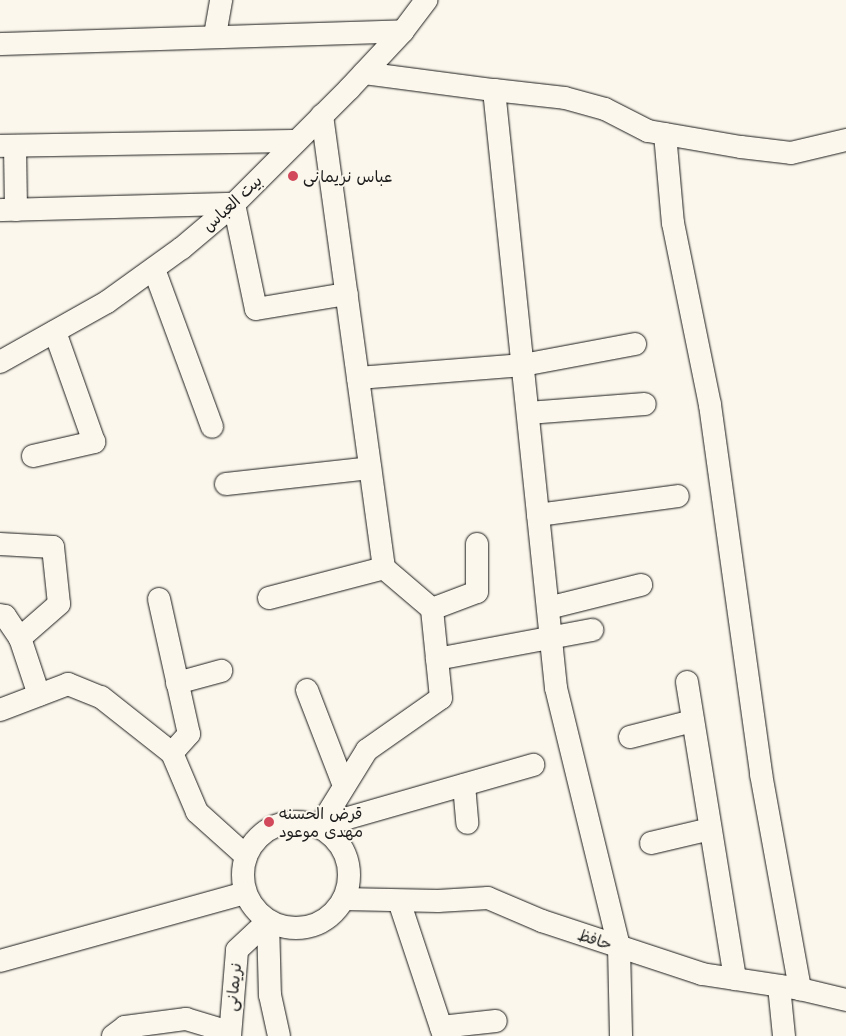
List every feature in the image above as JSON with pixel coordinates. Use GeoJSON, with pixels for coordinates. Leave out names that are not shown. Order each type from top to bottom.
{"type":"FeatureCollection","features":[{"type":"Feature","properties":{"kind":"street"},"geometry":{"type":"LineString","coordinates":[[215,35],[221,0]]}},
{"type":"Feature","properties":{"kind":"street","name":"بیت العباس"},"geometry":{"type":"LineString","coordinates":[[0,362],[107,302],[154,269],[234,204],[364,73],[403,31],[426,0]]}},
{"type":"Feature","properties":{"kind":"street"},"geometry":{"type":"LineString","coordinates":[[0,44],[215,35],[403,31]]}},
{"type":"Feature","properties":{"kind":"street"},"geometry":{"type":"LineString","coordinates":[[364,73],[565,98],[605,109],[648,131],[791,153],[846,140]]}},
{"type":"Feature","properties":{"kind":"street"},"geometry":{"type":"LineString","coordinates":[[494,90],[556,688],[619,947],[621,1036]]}},
{"type":"Feature","properties":{"kind":"street"},"geometry":{"type":"LineString","coordinates":[[320,826],[367,750],[441,698],[432,609],[384,568],[322,115]]}},
{"type":"Feature","properties":{"kind":"street"},"geometry":{"type":"LineString","coordinates":[[665,134],[673,223],[710,405],[761,774],[789,988],[784,1036]]}},
{"type":"Feature","properties":{"kind":"street"},"geometry":{"type":"LineString","coordinates":[[296,141],[8,146],[8,210],[234,204],[256,308],[347,294]]}},
{"type":"Feature","properties":{"kind":"street"},"geometry":{"type":"LineString","coordinates":[[154,269],[212,427]]}},
{"type":"Feature","properties":{"kind":"street"},"geometry":{"type":"LineString","coordinates":[[33,456],[94,442],[55,332]]}},
{"type":"Feature","properties":{"kind":"street"},"geometry":{"type":"LineString","coordinates":[[358,378],[522,365],[635,344]]}},
{"type":"Feature","properties":{"kind":"street"},"geometry":{"type":"LineString","coordinates":[[528,413],[645,404]]}},
{"type":"Feature","properties":{"kind":"street"},"geometry":{"type":"LineString","coordinates":[[226,484],[370,468]]}},
{"type":"Feature","properties":{"kind":"street"},"geometry":{"type":"LineString","coordinates":[[538,515],[678,496]]}},
{"type":"Feature","properties":{"kind":"street"},"geometry":{"type":"LineString","coordinates":[[0,544],[53,546],[60,604],[20,638]]}},
{"type":"Feature","properties":{"kind":"street"},"geometry":{"type":"LineString","coordinates":[[432,609],[477,592],[477,544]]}},
{"type":"Feature","properties":{"kind":"street"},"geometry":{"type":"LineString","coordinates":[[269,598],[384,568]]}},
{"type":"Feature","properties":{"kind":"street"},"geometry":{"type":"LineString","coordinates":[[548,608],[641,585]]}},
{"type":"Feature","properties":{"kind":"street"},"geometry":{"type":"LineString","coordinates":[[159,599],[189,734],[172,753]]}},
{"type":"Feature","properties":{"kind":"street"},"geometry":{"type":"LineString","coordinates":[[0,615],[5,616],[20,638],[39,695]]}},
{"type":"Feature","properties":{"kind":"street"},"geometry":{"type":"LineString","coordinates":[[437,659],[592,630]]}},
{"type":"Feature","properties":{"kind":"street"},"geometry":{"type":"LineString","coordinates":[[177,683],[221,671]]}},
{"type":"Feature","properties":{"kind":"street"},"geometry":{"type":"LineString","coordinates":[[687,682],[734,979]]}},
{"type":"Feature","properties":{"kind":"street"},"geometry":{"type":"LineString","coordinates":[[0,710],[68,684],[101,696],[172,753],[197,812],[246,856]]}},
{"type":"Feature","properties":{"kind":"street"},"geometry":{"type":"LineString","coordinates":[[307,690],[344,786]]}},
{"type":"Feature","properties":{"kind":"street"},"geometry":{"type":"LineString","coordinates":[[630,737],[693,721]]}},
{"type":"Feature","properties":{"kind":"street"},"geometry":{"type":"LineString","coordinates":[[320,826],[533,765]]}},
{"type":"Feature","properties":{"kind":"street"},"geometry":{"type":"LineString","coordinates":[[464,785],[466,823]]}},
{"type":"Feature","properties":{"kind":"street"},"geometry":{"type":"LineString","coordinates":[[287,822],[304,822],[320,826],[334,836],[344,850],[350,866],[350,883],[344,899],[334,913],[320,923],[304,928],[286,928],[268,921],[254,909],[245,893],[242,874],[246,856],[255,840],[269,828],[287,822]]}},
{"type":"Feature","properties":{"kind":"street"},"geometry":{"type":"LineString","coordinates":[[651,842],[710,829]]}},
{"type":"Feature","properties":{"kind":"street"},"geometry":{"type":"LineString","coordinates":[[0,961],[245,893]]}},
{"type":"Feature","properties":{"kind":"street","name":"حافظ"},"geometry":{"type":"LineString","coordinates":[[344,899],[399,901],[488,898],[542,921],[702,974],[789,988],[846,1000]]}},
{"type":"Feature","properties":{"kind":"street"},"geometry":{"type":"LineString","coordinates":[[399,901],[443,1032],[496,1021]]}},
{"type":"Feature","properties":{"kind":"street"},"geometry":{"type":"LineString","coordinates":[[268,921],[270,995],[279,1036]]}},
{"type":"Feature","properties":{"kind":"street","name":"نریمانی"},"geometry":{"type":"LineString","coordinates":[[230,1034],[237,950],[268,921]]}},
{"type":"Feature","properties":{"kind":"street"},"geometry":{"type":"LineString","coordinates":[[113,1036],[125,1027],[186,1018],[230,1034]]}},
{"type":"Feature","properties":{"kind":"place","name":"عباس نریمانی"},"geometry":{"type":"Point","coordinates":[293,176]}},
{"type":"Feature","properties":{"kind":"place","name":"قرض الحسنه مهدی موعود"},"geometry":{"type":"Point","coordinates":[269,822]}}]}
